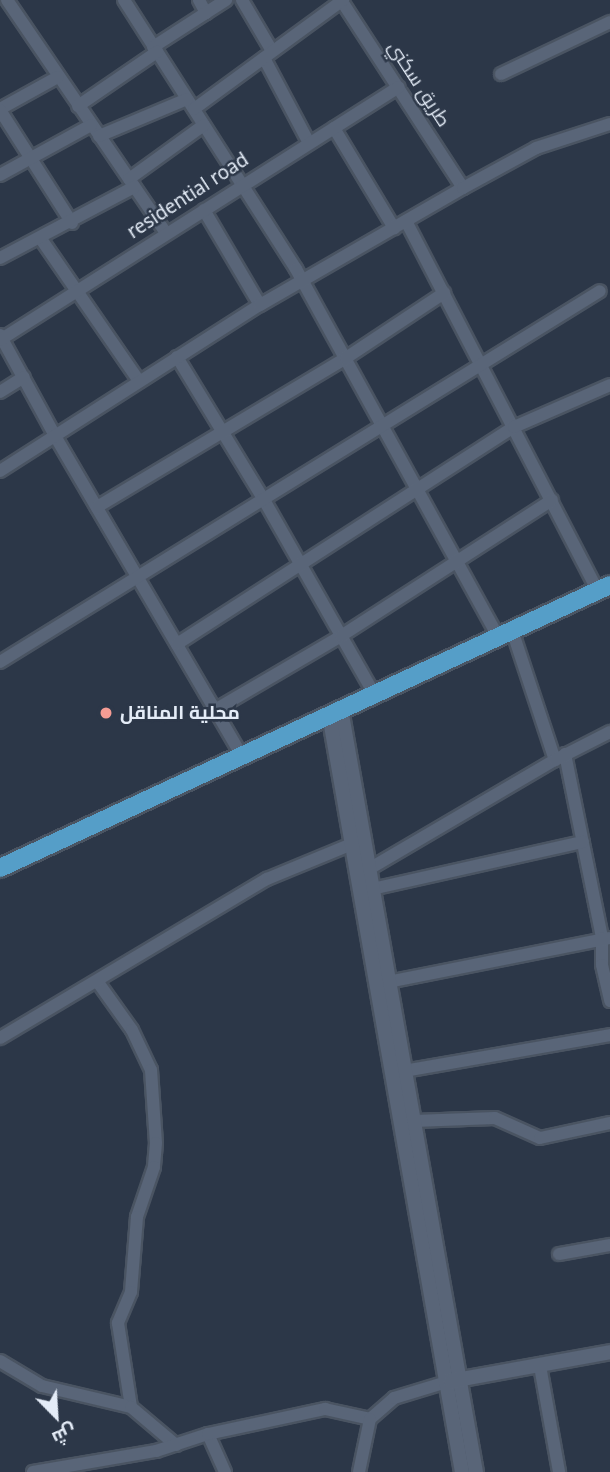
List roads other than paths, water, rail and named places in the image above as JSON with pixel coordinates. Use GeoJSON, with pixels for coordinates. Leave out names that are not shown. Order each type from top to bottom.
{"type":"FeatureCollection","features":[{"type":"Feature","properties":{"kind":"main road"},"geometry":{"type":"LineString","coordinates":[[0,868],[604,588]]}},
{"type":"Feature","properties":{"kind":"street"},"geometry":{"type":"LineString","coordinates":[[124,0],[301,280],[458,561],[505,633],[560,757],[606,938],[602,965],[610,1001]]}},
{"type":"Feature","properties":{"kind":"street"},"geometry":{"type":"LineString","coordinates":[[199,0],[206,13]]}},
{"type":"Feature","properties":{"kind":"street"},"geometry":{"type":"LineString","coordinates":[[78,106],[226,0]]}},
{"type":"Feature","properties":{"kind":"street"},"geometry":{"type":"LineString","coordinates":[[242,0],[309,143]]}},
{"type":"Feature","properties":{"kind":"street","name":"طريق سكني"},"geometry":{"type":"LineString","coordinates":[[0,175],[95,131],[190,104],[268,55],[342,0],[463,188]]}},
{"type":"Feature","properties":{"kind":"street"},"geometry":{"type":"LineString","coordinates":[[14,2],[58,77],[166,233]]}},
{"type":"Feature","properties":{"kind":"street"},"geometry":{"type":"LineString","coordinates":[[502,74],[610,22]]}},
{"type":"Feature","properties":{"kind":"street"},"geometry":{"type":"LineString","coordinates":[[58,77],[0,109],[72,223]]}},
{"type":"Feature","properties":{"kind":"street","name":"residential road"},"geometry":{"type":"LineString","coordinates":[[1,338],[398,87]]}},
{"type":"Feature","properties":{"kind":"street"},"geometry":{"type":"LineString","coordinates":[[0,471],[301,280],[536,148],[610,124]]}},
{"type":"Feature","properties":{"kind":"street"},"geometry":{"type":"LineString","coordinates":[[0,258],[72,223],[131,183],[204,125]]}},
{"type":"Feature","properties":{"kind":"street"},"geometry":{"type":"LineString","coordinates":[[334,128],[394,228]]}},
{"type":"Feature","properties":{"kind":"street"},"geometry":{"type":"LineString","coordinates":[[204,210],[260,305]]}},
{"type":"Feature","properties":{"kind":"street"},"geometry":{"type":"LineString","coordinates":[[406,221],[552,500],[604,588]]}},
{"type":"Feature","properties":{"kind":"street"},"geometry":{"type":"LineString","coordinates":[[41,239],[139,381]]}},
{"type":"Feature","properties":{"kind":"street"},"geometry":{"type":"LineString","coordinates":[[0,662],[600,291]]}},
{"type":"Feature","properties":{"kind":"street"},"geometry":{"type":"LineString","coordinates":[[97,507],[346,358],[444,293]]}},
{"type":"Feature","properties":{"kind":"street"},"geometry":{"type":"LineString","coordinates":[[1,338],[55,436],[241,754]]}},
{"type":"Feature","properties":{"kind":"street"},"geometry":{"type":"LineString","coordinates":[[177,357],[264,500],[374,694]]}},
{"type":"Feature","properties":{"kind":"street"},"geometry":{"type":"LineString","coordinates":[[0,392],[24,377]]}},
{"type":"Feature","properties":{"kind":"street"},"geometry":{"type":"LineString","coordinates":[[177,643],[514,427],[610,385]]}},
{"type":"Feature","properties":{"kind":"street"},"geometry":{"type":"LineString","coordinates":[[215,710],[341,636],[552,500]]}},
{"type":"Feature","properties":{"kind":"street"},"geometry":{"type":"LineString","coordinates":[[335,711],[352,844],[453,1380],[476,1472]]}},
{"type":"Feature","properties":{"kind":"street"},"geometry":{"type":"LineString","coordinates":[[335,711],[369,869],[414,1121],[453,1380],[463,1472]]}},
{"type":"Feature","properties":{"kind":"street"},"geometry":{"type":"LineString","coordinates":[[369,869],[560,757],[610,732]]}},
{"type":"Feature","properties":{"kind":"street"},"geometry":{"type":"LineString","coordinates":[[372,889],[583,842]]}},
{"type":"Feature","properties":{"kind":"street"},"geometry":{"type":"LineString","coordinates":[[0,1038],[267,879],[352,844]]}},
{"type":"Feature","properties":{"kind":"street"},"geometry":{"type":"LineString","coordinates":[[388,982],[606,938]]}},
{"type":"Feature","properties":{"kind":"street"},"geometry":{"type":"LineString","coordinates":[[97,981],[132,1030],[151,1070],[156,1143],[154,1167],[137,1217],[131,1292],[118,1323],[131,1407]]}},
{"type":"Feature","properties":{"kind":"street"},"geometry":{"type":"LineString","coordinates":[[404,1071],[610,1035]]}},
{"type":"Feature","properties":{"kind":"street"},"geometry":{"type":"LineString","coordinates":[[414,1121],[495,1118],[540,1138],[610,1122]]}},
{"type":"Feature","properties":{"kind":"street"},"geometry":{"type":"LineString","coordinates":[[559,1254],[610,1245]]}},
{"type":"Feature","properties":{"kind":"street"},"geometry":{"type":"LineString","coordinates":[[359,1472],[370,1419],[394,1398],[453,1380],[610,1352]]}},
{"type":"Feature","properties":{"kind":"street"},"geometry":{"type":"LineString","coordinates":[[0,1361],[42,1386],[131,1407],[176,1445]]}},
{"type":"Feature","properties":{"kind":"street"},"geometry":{"type":"LineString","coordinates":[[540,1366],[559,1472]]}},
{"type":"Feature","properties":{"kind":"street"},"geometry":{"type":"LineString","coordinates":[[33,1472],[156,1451],[208,1434],[326,1409],[370,1419]]}},
{"type":"Feature","properties":{"kind":"street"},"geometry":{"type":"LineString","coordinates":[[208,1434],[225,1472]]}},
{"type":"Feature","properties":{"kind":"place","name":"محلية المناقل"},"geometry":{"type":"Point","coordinates":[106,713]}}]}
